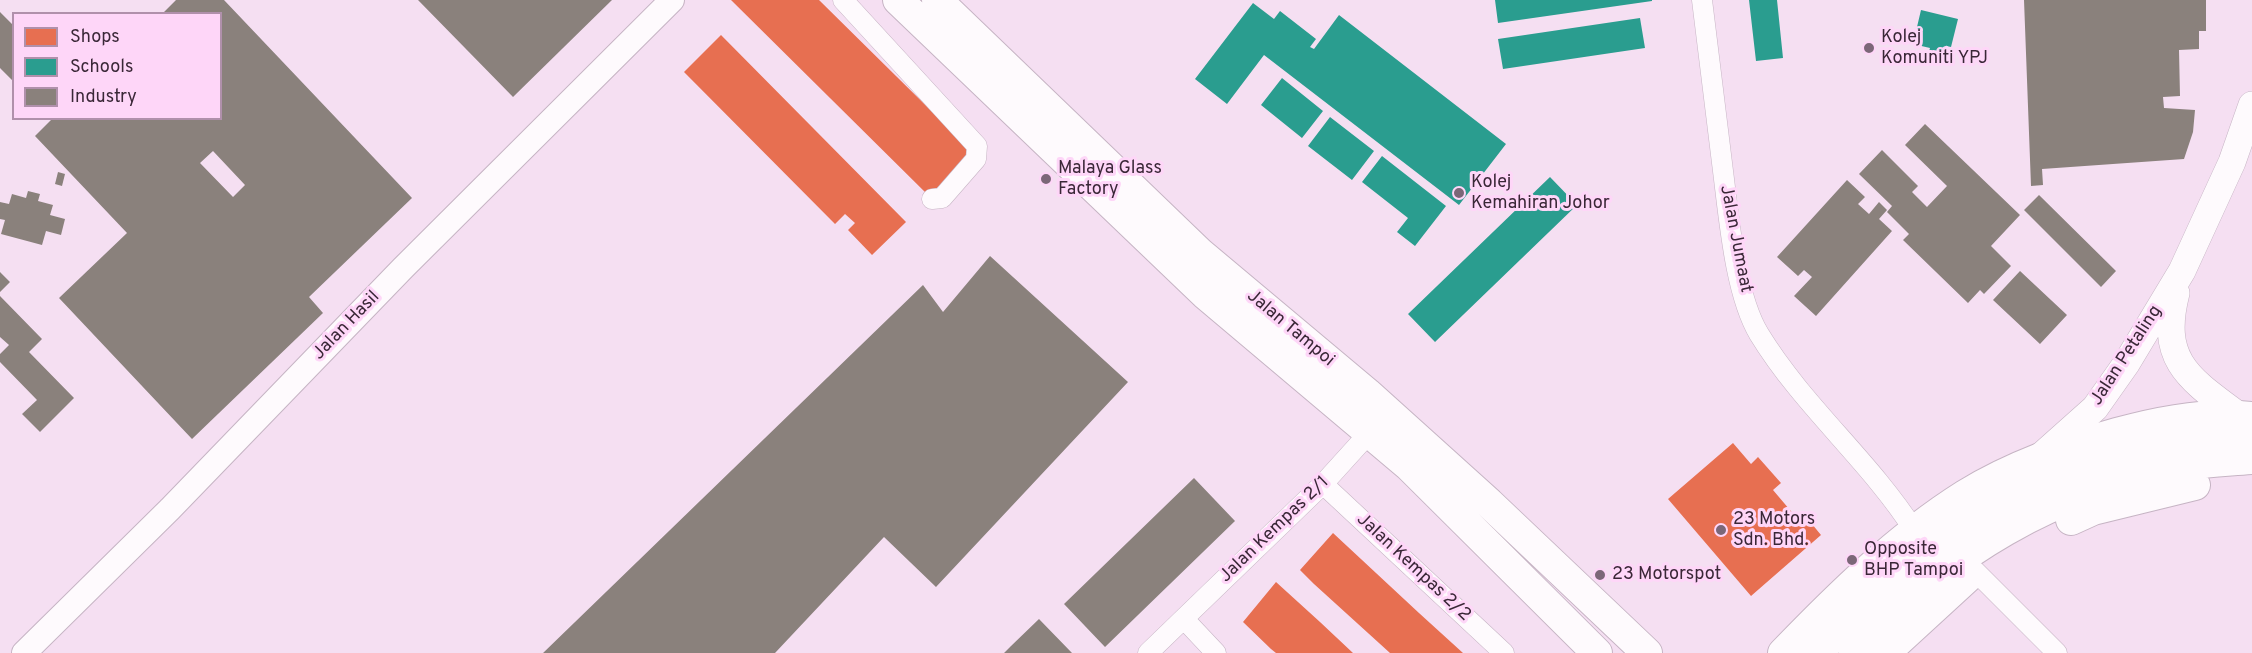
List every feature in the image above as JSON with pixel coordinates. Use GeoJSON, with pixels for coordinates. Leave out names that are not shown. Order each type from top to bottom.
{"type":"FeatureCollection","features":[{"type":"Feature","properties":{"kind":"main road","name":"Jalan Tampoi"},"geometry":{"type":"LineString","coordinates":[[898,0],[1205,294],[1371,431],[1592,648]]}},
{"type":"Feature","properties":{"kind":"main road","name":"Jalan Tampoi"},"geometry":{"type":"LineString","coordinates":[[937,0],[1200,253],[1367,393],[1551,561],[1647,653]]}},
{"type":"Feature","properties":{"kind":"main road","name":"Jalan Petaling"},"geometry":{"type":"LineString","coordinates":[[2038,458],[2095,408],[2126,363],[2182,271],[2232,162],[2252,105]]}},
{"type":"Feature","properties":{"kind":"main road","name":"Jalan Petaling"},"geometry":{"type":"LineString","coordinates":[[2182,271],[2170,319],[2171,340],[2185,372],[2199,386],[2247,423]]}},
{"type":"Feature","properties":{"kind":"main road"},"geometry":{"type":"LineString","coordinates":[[1854,653],[1982,515],[2057,476],[2107,459],[2247,423]]}},
{"type":"Feature","properties":{"kind":"main road"},"geometry":{"type":"LineString","coordinates":[[1885,653],[1945,553],[1967,494],[2038,458],[2074,445],[2145,425],[2247,423]]}},
{"type":"Feature","properties":{"kind":"main road"},"geometry":{"type":"LineString","coordinates":[[1783,653],[1833,602],[1945,553],[1996,534],[2040,512],[2111,483],[2190,465],[2252,459]]}},
{"type":"Feature","properties":{"kind":"main road"},"geometry":{"type":"LineString","coordinates":[[1817,653],[1859,611],[1945,553],[2032,537],[2093,510],[2186,486],[2252,478]]}},
{"type":"Feature","properties":{"kind":"main road"},"geometry":{"type":"LineString","coordinates":[[1551,561],[1606,599],[1666,653]]}},
{"type":"Feature","properties":{"kind":"street","name":"Jalan Hasil"},"geometry":{"type":"LineString","coordinates":[[24,653],[672,0]]}},
{"type":"Feature","properties":{"kind":"street"},"geometry":{"type":"LineString","coordinates":[[843,0],[977,146],[976,159],[942,198],[932,200]]}},
{"type":"Feature","properties":{"kind":"street","name":"Jalan Jumaat"},"geometry":{"type":"LineString","coordinates":[[1702,0],[1730,228],[1740,282],[1758,332],[1794,386],[1899,507],[1945,553],[2057,653]]}},
{"type":"Feature","properties":{"kind":"street"},"geometry":{"type":"LineString","coordinates":[[1367,393],[1372,411],[1371,431]]}},
{"type":"Feature","properties":{"kind":"street","name":"Jalan Kempas 2/1"},"geometry":{"type":"LineString","coordinates":[[1148,653],[1323,484],[1371,431]]}},
{"type":"Feature","properties":{"kind":"street","name":"Jalan Kempas 2/2"},"geometry":{"type":"LineString","coordinates":[[1323,484],[1504,653]]}},
{"type":"Feature","properties":{"kind":"street"},"geometry":{"type":"LineString","coordinates":[[1184,619],[1216,653]]}},
{"type":"Feature","properties":{"kind":"building: Shops"},"geometry":{"type":"Polygon","coordinates":[[[731,0],[819,0],[973,152],[929,196],[731,0]]]}},
{"type":"Feature","properties":{"kind":"building: Shops"},"geometry":{"type":"Polygon","coordinates":[[[721,35],[906,222],[872,255],[848,230],[855,223],[845,214],[835,224],[684,72],[721,35]]]}},
{"type":"Feature","properties":{"kind":"building: Shops"},"geometry":{"type":"Polygon","coordinates":[[[1733,443],[1751,464],[1758,457],[1781,483],[1773,490],[1801,523],[1807,518],[1821,535],[1751,596],[1668,499],[1733,443]]]}},
{"type":"Feature","properties":{"kind":"building: Shops"},"geometry":{"type":"Polygon","coordinates":[[[1333,533],[1463,653],[1390,653],[1314,584],[1300,570],[1333,533]]]}},
{"type":"Feature","properties":{"kind":"building: Shops"},"geometry":{"type":"Polygon","coordinates":[[[1276,582],[1353,653],[1276,653],[1271,649],[1243,622],[1276,582]]]}},
{"type":"Feature","properties":{"kind":"building: Schools"},"geometry":{"type":"Polygon","coordinates":[[[1495,0],[1652,0],[1652,1],[1498,23],[1495,0]]]}},
{"type":"Feature","properties":{"kind":"building: Schools"},"geometry":{"type":"Polygon","coordinates":[[[1749,0],[1777,0],[1783,58],[1756,61],[1749,0]]]}},
{"type":"Feature","properties":{"kind":"building: Schools"},"geometry":{"type":"Polygon","coordinates":[[[1253,3],[1274,19],[1280,11],[1316,39],[1310,47],[1314,49],[1339,15],[1506,144],[1459,205],[1264,55],[1227,104],[1195,79],[1253,3]]]}},
{"type":"Feature","properties":{"kind":"building: Schools"},"geometry":{"type":"Polygon","coordinates":[[[1921,10],[1958,19],[1951,47],[1946,46],[1940,57],[1928,55],[1930,48],[1913,44],[1921,10]]]}},
{"type":"Feature","properties":{"kind":"building: Schools"},"geometry":{"type":"Polygon","coordinates":[[[1640,18],[1645,48],[1503,69],[1498,39],[1640,18]]]}},
{"type":"Feature","properties":{"kind":"building: Schools"},"geometry":{"type":"Polygon","coordinates":[[[1282,78],[1323,111],[1302,138],[1261,105],[1282,78]]]}},
{"type":"Feature","properties":{"kind":"building: Schools"},"geometry":{"type":"Polygon","coordinates":[[[1330,117],[1374,151],[1352,180],[1308,146],[1330,117]]]}},
{"type":"Feature","properties":{"kind":"building: Schools"},"geometry":{"type":"Polygon","coordinates":[[[1382,156],[1446,206],[1415,246],[1397,232],[1408,218],[1362,182],[1382,156]]]}},
{"type":"Feature","properties":{"kind":"building: Schools"},"geometry":{"type":"Polygon","coordinates":[[[1550,177],[1577,205],[1435,342],[1408,314],[1550,177]]]}},
{"type":"Feature","properties":{"kind":"building: Industry"},"geometry":{"type":"Polygon","coordinates":[[[176,0],[224,0],[412,198],[309,297],[323,313],[192,439],[59,298],[127,233],[35,136],[51,120],[222,120],[222,12],[164,12],[176,0]],[[213,151],[200,163],[233,197],[245,185],[213,151]]]}},
{"type":"Feature","properties":{"kind":"building: Industry"},"geometry":{"type":"Polygon","coordinates":[[[418,0],[612,0],[513,97],[418,0]]]}},
{"type":"Feature","properties":{"kind":"building: Industry"},"geometry":{"type":"Polygon","coordinates":[[[2024,0],[2206,0],[2206,31],[2199,31],[2199,49],[2179,50],[2180,96],[2163,97],[2164,108],[2195,110],[2193,132],[2184,159],[2042,169],[2043,185],[2031,186],[2024,0]]]}},
{"type":"Feature","properties":{"kind":"building: Industry"},"geometry":{"type":"Polygon","coordinates":[[[0,12],[12,24],[12,80],[0,68],[0,12]]]}},
{"type":"Feature","properties":{"kind":"building: Industry"},"geometry":{"type":"Polygon","coordinates":[[[1925,124],[2020,215],[1991,246],[2011,266],[1984,294],[1980,290],[1968,303],[1903,240],[1909,234],[1887,212],[1892,206],[1859,174],[1882,150],[1918,186],[1912,192],[1927,207],[1947,186],[1905,145],[1925,124]]]}},
{"type":"Feature","properties":{"kind":"building: Industry"},"geometry":{"type":"Polygon","coordinates":[[[58,172],[65,174],[62,186],[55,184],[58,172]]]}},
{"type":"Feature","properties":{"kind":"building: Industry"},"geometry":{"type":"Polygon","coordinates":[[[1847,180],[1865,197],[1858,204],[1869,214],[1879,202],[1887,210],[1879,219],[1892,231],[1816,316],[1794,296],[1812,277],[1804,270],[1798,276],[1777,257],[1847,180]]]}},
{"type":"Feature","properties":{"kind":"building: Industry"},"geometry":{"type":"Polygon","coordinates":[[[28,191],[40,194],[38,201],[53,205],[50,215],[65,219],[61,235],[46,231],[42,245],[1,234],[5,220],[0,219],[0,202],[9,204],[12,194],[26,198],[28,191]]]}},
{"type":"Feature","properties":{"kind":"building: Industry"},"geometry":{"type":"Polygon","coordinates":[[[2039,195],[2116,271],[2101,287],[2024,210],[2039,195]]]}},
{"type":"Feature","properties":{"kind":"building: Industry"},"geometry":{"type":"Polygon","coordinates":[[[990,256],[1128,382],[936,587],[884,537],[775,653],[543,653],[923,285],[943,312],[990,256]]]}},
{"type":"Feature","properties":{"kind":"building: Industry"},"geometry":{"type":"Polygon","coordinates":[[[2020,271],[2067,315],[2040,344],[1993,300],[2020,271]]]}},
{"type":"Feature","properties":{"kind":"building: Industry"},"geometry":{"type":"Polygon","coordinates":[[[0,272],[10,282],[0,292],[0,272]]]}},
{"type":"Feature","properties":{"kind":"building: Industry"},"geometry":{"type":"Polygon","coordinates":[[[0,296],[42,339],[29,352],[74,398],[40,432],[22,414],[37,400],[0,362],[0,354],[9,345],[0,337],[0,296]]]}},
{"type":"Feature","properties":{"kind":"building: Industry"},"geometry":{"type":"Polygon","coordinates":[[[1194,478],[1235,521],[1105,647],[1064,604],[1194,478]]]}},
{"type":"Feature","properties":{"kind":"building: Industry"},"geometry":{"type":"Polygon","coordinates":[[[1039,619],[1072,653],[1004,653],[1011,646],[1039,619]]]}},
{"type":"Feature","properties":{"kind":"place","name":"Kolej Komuniti YPJ"},"geometry":{"type":"Point","coordinates":[1869,48]}},
{"type":"Feature","properties":{"kind":"place","name":"Malaya Glass Factory"},"geometry":{"type":"Point","coordinates":[1046,179]}},
{"type":"Feature","properties":{"kind":"place","name":"Kolej Kemahiran Johor"},"geometry":{"type":"Point","coordinates":[1459,193]}},
{"type":"Feature","properties":{"kind":"place","name":"23 Motors Sdn. Bhd."},"geometry":{"type":"Point","coordinates":[1721,530]}},
{"type":"Feature","properties":{"kind":"place","name":"Opposite BHP Tampoi"},"geometry":{"type":"Point","coordinates":[1852,560]}},
{"type":"Feature","properties":{"kind":"place","name":"23 Motorspot"},"geometry":{"type":"Point","coordinates":[1600,575]}}]}
